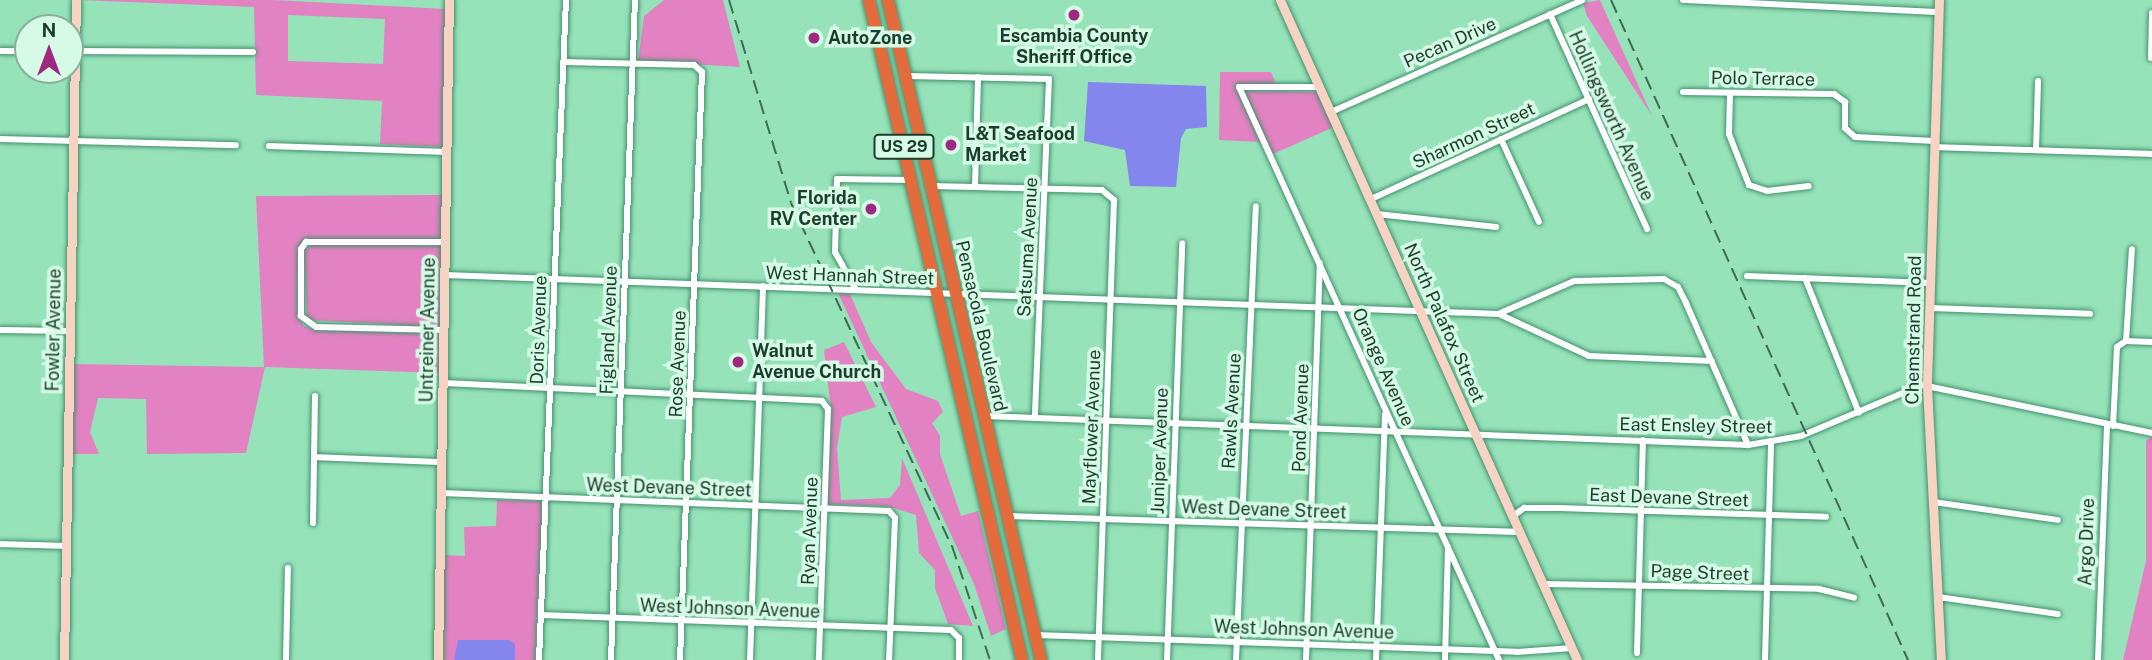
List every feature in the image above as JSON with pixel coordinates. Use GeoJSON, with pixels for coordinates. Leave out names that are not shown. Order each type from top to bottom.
{"type":"FeatureCollection","features":[{"type":"Feature","properties":{"kind":"highway","name":"Pensacola Boulevard"},"geometry":{"type":"LineString","coordinates":[[870,0],[1022,660]]}},
{"type":"Feature","properties":{"kind":"highway"},"geometry":{"type":"LineString","coordinates":[[881,0],[897,67],[907,83]]}},
{"type":"Feature","properties":{"kind":"highway","name":"Pensacola Boulevard"},"geometry":{"type":"LineString","coordinates":[[888,0],[1041,660]]}},
{"type":"Feature","properties":{"kind":"highway"},"geometry":{"type":"LineString","coordinates":[[896,0],[906,45],[907,83]]}},
{"type":"Feature","properties":{"kind":"highway"},"geometry":{"type":"LineString","coordinates":[[911,180],[941,281],[956,294]]}},
{"type":"Feature","properties":{"kind":"highway"},"geometry":{"type":"LineString","coordinates":[[937,294],[952,308],[968,377],[983,410]]}},
{"type":"Feature","properties":{"kind":"highway"},"geometry":{"type":"LineString","coordinates":[[971,437],[993,505],[1007,516]]}},
{"type":"Feature","properties":{"kind":"highway"},"geometry":{"type":"LineString","coordinates":[[1011,611],[1005,622],[1014,660]]}},
{"type":"Feature","properties":{"kind":"highway"},"geometry":{"type":"LineString","coordinates":[[1016,637],[1028,660]]}},
{"type":"Feature","properties":{"kind":"street","name":"Untreiner Avenue"},"geometry":{"type":"LineString","coordinates":[[439,660],[449,0]]}},
{"type":"Feature","properties":{"kind":"street","name":"Doris Avenue"},"geometry":{"type":"LineString","coordinates":[[539,660],[566,0]]}},
{"type":"Feature","properties":{"kind":"street","name":"Figland Avenue"},"geometry":{"type":"LineString","coordinates":[[611,660],[635,0]]}},
{"type":"Feature","properties":{"kind":"street","name":"North Palafox Street"},"geometry":{"type":"LineString","coordinates":[[1280,0],[1577,660]]}},
{"type":"Feature","properties":{"kind":"street","name":"Pecan Drive"},"geometry":{"type":"LineString","coordinates":[[1331,112],[1582,0]]}},
{"type":"Feature","properties":{"kind":"street"},"geometry":{"type":"LineString","coordinates":[[1683,0],[1939,12]]}},
{"type":"Feature","properties":{"kind":"street"},"geometry":{"type":"LineString","coordinates":[[1834,0],[1834,9]]}},
{"type":"Feature","properties":{"kind":"street","name":"Chemstrand Road"},"geometry":{"type":"LineString","coordinates":[[1939,0],[1927,386],[1941,660]]}},
{"type":"Feature","properties":{"kind":"street"},"geometry":{"type":"LineString","coordinates":[[2151,58],[2152,13]]}},
{"type":"Feature","properties":{"kind":"street","name":"Hollingsworth Avenue"},"geometry":{"type":"LineString","coordinates":[[1550,14],[1647,229]]}},
{"type":"Feature","properties":{"kind":"street"},"geometry":{"type":"LineString","coordinates":[[84,51],[253,52]]}},
{"type":"Feature","properties":{"kind":"street"},"geometry":{"type":"LineString","coordinates":[[563,62],[633,66]]}},
{"type":"Feature","properties":{"kind":"street","name":"Rose Avenue"},"geometry":{"type":"LineString","coordinates":[[633,66],[700,69],[695,284],[680,660]]}},
{"type":"Feature","properties":{"kind":"street"},"geometry":{"type":"LineString","coordinates":[[907,83],[978,77],[975,186]]}},
{"type":"Feature","properties":{"kind":"street","name":"Satsuma Avenue"},"geometry":{"type":"LineString","coordinates":[[978,77],[1049,79],[1035,416]]}},
{"type":"Feature","properties":{"kind":"street"},"geometry":{"type":"LineString","coordinates":[[2036,150],[2038,81]]}},
{"type":"Feature","properties":{"kind":"street","name":"Fowler Avenue"},"geometry":{"type":"LineString","coordinates":[[64,660],[72,84]]}},
{"type":"Feature","properties":{"kind":"street","name":"Orange Avenue"},"geometry":{"type":"LineString","coordinates":[[1320,87],[1239,87],[1343,309],[1499,660]]}},
{"type":"Feature","properties":{"kind":"street","name":"Polo Terrace"},"geometry":{"type":"LineString","coordinates":[[1684,92],[1835,94],[1845,103],[1845,128],[1854,137],[2036,150],[2152,154]]}},
{"type":"Feature","properties":{"kind":"street"},"geometry":{"type":"LineString","coordinates":[[1730,93],[1730,134],[1749,184],[1768,191],[1808,186]]}},
{"type":"Feature","properties":{"kind":"street","name":"Sharmon Street"},"geometry":{"type":"LineString","coordinates":[[1371,200],[1589,99]]}},
{"type":"Feature","properties":{"kind":"street"},"geometry":{"type":"LineString","coordinates":[[0,139],[236,145]]}},
{"type":"Feature","properties":{"kind":"street"},"geometry":{"type":"LineString","coordinates":[[1501,139],[1539,222]]}},
{"type":"Feature","properties":{"kind":"street"},"geometry":{"type":"LineString","coordinates":[[269,146],[446,152]]}},
{"type":"Feature","properties":{"kind":"street"},"geometry":{"type":"LineString","coordinates":[[856,290],[835,252],[837,179],[911,180]]}},
{"type":"Feature","properties":{"kind":"street"},"geometry":{"type":"LineString","coordinates":[[931,186],[1045,189]]}},
{"type":"Feature","properties":{"kind":"street","name":"Mayflower Avenue"},"geometry":{"type":"LineString","coordinates":[[1045,189],[1102,190],[1112,195],[1111,300],[1098,660]]}},
{"type":"Feature","properties":{"kind":"street","name":"Rawls Avenue"},"geometry":{"type":"LineString","coordinates":[[1236,660],[1256,206]]}},
{"type":"Feature","properties":{"kind":"street"},"geometry":{"type":"LineString","coordinates":[[1377,214],[1496,227]]}},
{"type":"Feature","properties":{"kind":"street"},"geometry":{"type":"LineString","coordinates":[[444,330],[316,327],[300,316],[301,249],[306,242],[445,242]]}},
{"type":"Feature","properties":{"kind":"street","name":"Juniper Avenue"},"geometry":{"type":"LineString","coordinates":[[1167,660],[1182,243]]}},
{"type":"Feature","properties":{"kind":"street","name":"Argo Drive"},"geometry":{"type":"LineString","coordinates":[[2098,660],[2110,426],[2117,347],[2126,341],[2132,249]]}},
{"type":"Feature","properties":{"kind":"street","name":"Pond Avenue"},"geometry":{"type":"LineString","coordinates":[[1306,660],[1320,262]]}},
{"type":"Feature","properties":{"kind":"street","name":"West Hannah Street"},"geometry":{"type":"LineString","coordinates":[[445,275],[1497,314]]}},
{"type":"Feature","properties":{"kind":"street"},"geometry":{"type":"LineString","coordinates":[[1747,276],[1931,283]]}},
{"type":"Feature","properties":{"kind":"street"},"geometry":{"type":"LineString","coordinates":[[1805,278],[1859,413]]}},
{"type":"Feature","properties":{"kind":"street"},"geometry":{"type":"LineString","coordinates":[[1497,314],[1584,279],[1673,282],[1712,361],[1748,445]]}},
{"type":"Feature","properties":{"kind":"street"},"geometry":{"type":"LineString","coordinates":[[750,660],[763,286]]}},
{"type":"Feature","properties":{"kind":"street"},"geometry":{"type":"LineString","coordinates":[[1930,307],[2090,314]]}},
{"type":"Feature","properties":{"kind":"street"},"geometry":{"type":"LineString","coordinates":[[1497,314],[1589,356],[1712,361]]}},
{"type":"Feature","properties":{"kind":"street"},"geometry":{"type":"LineString","coordinates":[[0,330],[69,331]]}},
{"type":"Feature","properties":{"kind":"street"},"geometry":{"type":"LineString","coordinates":[[2126,341],[2152,342]]}},
{"type":"Feature","properties":{"kind":"street"},"geometry":{"type":"LineString","coordinates":[[444,383],[621,392],[759,395]]}},
{"type":"Feature","properties":{"kind":"street"},"geometry":{"type":"LineString","coordinates":[[1927,386],[2152,433]]}},
{"type":"Feature","properties":{"kind":"street","name":"East Ensley Street"},"geometry":{"type":"LineString","coordinates":[[983,410],[1035,416],[1748,445],[1771,443],[1927,386]]}},
{"type":"Feature","properties":{"kind":"street","name":"Ryan Avenue"},"geometry":{"type":"LineString","coordinates":[[759,395],[825,404],[819,660]]}},
{"type":"Feature","properties":{"kind":"street"},"geometry":{"type":"LineString","coordinates":[[313,523],[315,396]]}},
{"type":"Feature","properties":{"kind":"street"},"geometry":{"type":"LineString","coordinates":[[1376,660],[1385,408]]}},
{"type":"Feature","properties":{"kind":"street"},"geometry":{"type":"LineString","coordinates":[[1637,653],[1643,440]]}},
{"type":"Feature","properties":{"kind":"street"},"geometry":{"type":"LineString","coordinates":[[1765,660],[1771,443]]}},
{"type":"Feature","properties":{"kind":"street"},"geometry":{"type":"LineString","coordinates":[[315,457],[442,462]]}},
{"type":"Feature","properties":{"kind":"street","name":"West Devane Street"},"geometry":{"type":"LineString","coordinates":[[442,493],[824,508],[893,514],[890,629]]}},
{"type":"Feature","properties":{"kind":"street"},"geometry":{"type":"LineString","coordinates":[[1933,502],[2058,520]]}},
{"type":"Feature","properties":{"kind":"street","name":"East Devane Street"},"geometry":{"type":"LineString","coordinates":[[1513,516],[1530,508],[1826,517]]}},
{"type":"Feature","properties":{"kind":"street","name":"West Devane Street"},"geometry":{"type":"LineString","coordinates":[[1007,516],[1442,532],[1520,532]]}},
{"type":"Feature","properties":{"kind":"street"},"geometry":{"type":"LineString","coordinates":[[0,544],[66,546]]}},
{"type":"Feature","properties":{"kind":"street"},"geometry":{"type":"LineString","coordinates":[[1445,660],[1448,547]]}},
{"type":"Feature","properties":{"kind":"street"},"geometry":{"type":"LineString","coordinates":[[286,660],[288,568]]}},
{"type":"Feature","properties":{"kind":"street","name":"Page Street"},"geometry":{"type":"LineString","coordinates":[[1544,584],[1819,589],[1854,598]]}},
{"type":"Feature","properties":{"kind":"street"},"geometry":{"type":"LineString","coordinates":[[1938,597],[2058,614]]}},
{"type":"Feature","properties":{"kind":"street","name":"West Johnson Avenue"},"geometry":{"type":"LineString","coordinates":[[541,615],[890,629],[958,635],[959,660]]}},
{"type":"Feature","properties":{"kind":"street"},"geometry":{"type":"LineString","coordinates":[[889,660],[890,629]]}},
{"type":"Feature","properties":{"kind":"street","name":"West Johnson Avenue"},"geometry":{"type":"LineString","coordinates":[[1035,635],[1445,650],[1572,648]]}},
{"type":"Feature","properties":{"kind":"shaded area"},"geometry":{"type":"Polygon","coordinates":[[[79,0],[273,0],[446,9],[444,147],[380,144],[382,101],[256,95],[254,7],[79,0]],[[288,15],[288,61],[383,64],[385,19],[288,15]]]}},
{"type":"Feature","properties":{"kind":"shaded area"},"geometry":{"type":"Polygon","coordinates":[[[664,0],[723,0],[740,67],[638,61],[644,16],[664,0]]]}},
{"type":"Feature","properties":{"kind":"shaded area"},"geometry":{"type":"Polygon","coordinates":[[[1600,0],[1652,116],[1587,16],[1583,3],[1600,0]]]}},
{"type":"Feature","properties":{"kind":"shaded area"},"geometry":{"type":"Polygon","coordinates":[[[1220,72],[1271,72],[1277,86],[1235,84],[1260,142],[1219,140],[1220,72]]]}},
{"type":"Feature","properties":{"kind":"shaded area"},"geometry":{"type":"Polygon","coordinates":[[[1088,82],[1206,86],[1207,127],[1186,129],[1181,138],[1176,187],[1130,186],[1125,150],[1084,141],[1088,82]]]}},
{"type":"Feature","properties":{"kind":"shaded area"},"geometry":{"type":"Polygon","coordinates":[[[1242,91],[1318,92],[1334,127],[1273,154],[1242,91]]]}},
{"type":"Feature","properties":{"kind":"shaded area"},"geometry":{"type":"Polygon","coordinates":[[[443,195],[442,239],[304,240],[298,249],[297,316],[304,326],[316,330],[441,334],[441,373],[265,367],[246,453],[147,454],[146,399],[98,398],[90,432],[99,454],[71,454],[72,364],[264,367],[256,196],[443,195]]]}},
{"type":"Feature","properties":{"kind":"shaded area"},"geometry":{"type":"Polygon","coordinates":[[[315,243],[442,246],[441,327],[307,320],[304,250],[315,243]]]}},
{"type":"Feature","properties":{"kind":"shaded area"},"geometry":{"type":"Polygon","coordinates":[[[838,293],[850,294],[871,342],[906,389],[938,401],[943,412],[932,423],[940,436],[940,454],[961,516],[978,511],[1006,629],[991,636],[974,584],[838,293]]]}},
{"type":"Feature","properties":{"kind":"shaded area"},"geometry":{"type":"Polygon","coordinates":[[[844,342],[876,407],[842,417],[837,448],[841,500],[890,498],[900,485],[902,458],[973,626],[948,624],[935,588],[935,570],[919,553],[916,515],[887,506],[828,504],[831,409],[824,350],[844,342]]]}},
{"type":"Feature","properties":{"kind":"shaded area"},"geometry":{"type":"Polygon","coordinates":[[[2152,436],[2152,660],[2123,660],[2146,561],[2146,441],[2152,436]]]}},
{"type":"Feature","properties":{"kind":"shaded area"},"geometry":{"type":"Polygon","coordinates":[[[497,500],[543,501],[535,660],[444,660],[444,555],[465,556],[464,527],[496,526],[497,500]]]}},
{"type":"Feature","properties":{"kind":"shaded area"},"geometry":{"type":"Polygon","coordinates":[[[458,640],[509,640],[515,644],[515,660],[454,660],[458,640]]]}},
{"type":"Feature","properties":{"kind":"railway"},"geometry":{"type":"LineString","coordinates":[[729,0],[791,203],[952,546],[990,660]]}},
{"type":"Feature","properties":{"kind":"railway"},"geometry":{"type":"LineString","coordinates":[[1611,0],[1908,660]]}},
{"type":"Feature","properties":{"kind":"place","name":"Escambia County Sheriff Office"},"geometry":{"type":"Point","coordinates":[1074,15]}},
{"type":"Feature","properties":{"kind":"place","name":"AutoZone"},"geometry":{"type":"Point","coordinates":[814,38]}},
{"type":"Feature","properties":{"kind":"place","name":"L&T Seafood Market"},"geometry":{"type":"Point","coordinates":[951,145]}},
{"type":"Feature","properties":{"kind":"place","name":"Florida RV Center"},"geometry":{"type":"Point","coordinates":[871,209]}},
{"type":"Feature","properties":{"kind":"place","name":"Walnut Avenue Church"},"geometry":{"type":"Point","coordinates":[738,362]}}]}
